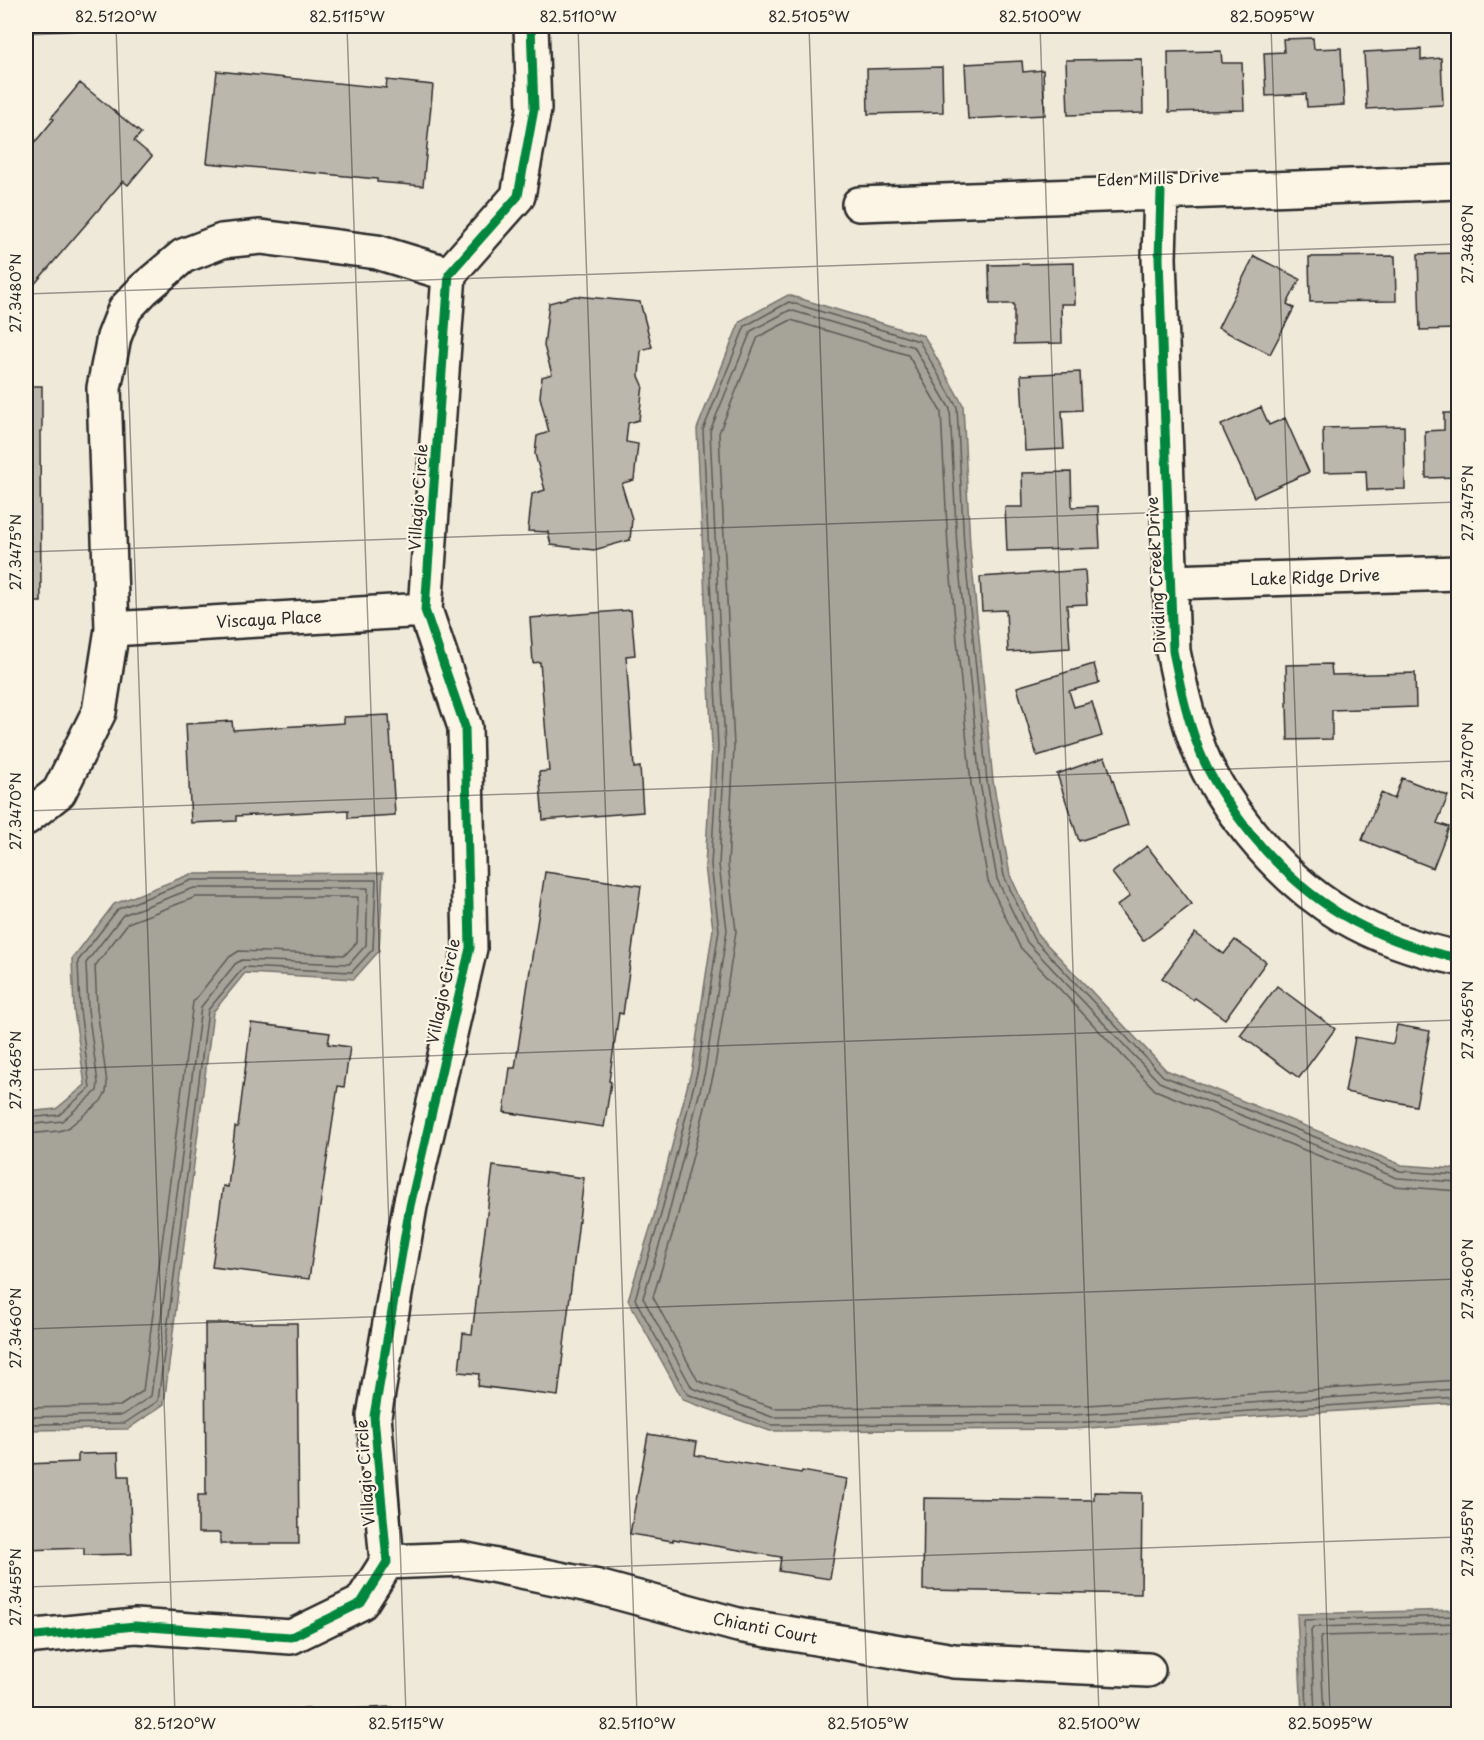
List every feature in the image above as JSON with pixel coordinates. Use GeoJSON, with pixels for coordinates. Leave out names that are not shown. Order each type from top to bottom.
{"type":"FeatureCollection","features":[{"type":"Feature","properties":{"kind":"street"},"geometry":{"type":"LineString","coordinates":[[26,818],[59,792],[99,712],[112,628],[104,388],[114,337],[125,309],[144,288],[183,256],[222,241],[261,237],[377,252],[449,274],[518,196],[534,109],[531,26]]}},
{"type":"Feature","properties":{"kind":"street","name":"Eden Mills Drive"},"geometry":{"type":"LineString","coordinates":[[859,204],[1458,182]]}},
{"type":"Feature","properties":{"kind":"street","name":"Dividing Creek Drive"},"geometry":{"type":"LineString","coordinates":[[1161,192],[1159,258],[1173,651],[1183,700],[1201,753],[1230,807],[1272,859],[1292,879],[1346,919],[1397,942],[1424,951],[1458,958]]}},
{"type":"Feature","properties":{"kind":"street","name":"Villagio Circle"},"geometry":{"type":"LineString","coordinates":[[387,1562],[374,1416],[410,1206],[470,948],[465,727],[425,610],[449,274]]}},
{"type":"Feature","properties":{"kind":"street","name":"Lake Ridge Drive"},"geometry":{"type":"LineString","coordinates":[[1171,582],[1458,573]]}},
{"type":"Feature","properties":{"kind":"street","name":"Viscaya Place"},"geometry":{"type":"LineString","coordinates":[[112,628],[425,610]]}},
{"type":"Feature","properties":{"kind":"street","name":"Chianti Court"},"geometry":{"type":"LineString","coordinates":[[387,1562],[462,1559],[594,1586],[738,1625],[954,1660],[1148,1670]]}},
{"type":"Feature","properties":{"kind":"street"},"geometry":{"type":"LineString","coordinates":[[26,1637],[135,1626],[291,1637],[361,1603],[387,1562]]}},
{"type":"Feature","properties":{"kind":"water"},"geometry":{"type":"Polygon","coordinates":[[[788,295],[924,336],[963,405],[970,546],[993,781],[1010,875],[1038,935],[1166,1070],[1402,1165],[1458,1169],[1458,1403],[1073,1429],[770,1431],[683,1400],[628,1300],[654,1216],[692,1068],[713,929],[705,866],[712,747],[697,429],[740,321],[788,295]]]}},
{"type":"Feature","properties":{"kind":"water"},"geometry":{"type":"Polygon","coordinates":[[[383,873],[379,951],[354,979],[245,973],[213,1012],[164,1404],[128,1429],[26,1430],[26,1112],[56,1109],[85,1085],[74,1011],[72,959],[114,904],[191,874],[383,873]]]}},
{"type":"Feature","properties":{"kind":"water"},"geometry":{"type":"Polygon","coordinates":[[[1458,1610],[1458,1714],[1302,1714],[1297,1614],[1458,1610]]]}},
{"type":"Feature","properties":{"kind":"building"},"geometry":{"type":"Polygon","coordinates":[[[1313,38],[1314,49],[1341,48],[1344,105],[1307,107],[1306,94],[1266,96],[1264,53],[1284,52],[1283,39],[1313,38]]]}},
{"type":"Feature","properties":{"kind":"building"},"geometry":{"type":"Polygon","coordinates":[[[1421,49],[1421,60],[1441,58],[1443,105],[1367,109],[1364,52],[1421,49]]]}},
{"type":"Feature","properties":{"kind":"building"},"geometry":{"type":"Polygon","coordinates":[[[1221,51],[1222,63],[1242,63],[1244,110],[1169,112],[1168,52],[1221,51]]]}},
{"type":"Feature","properties":{"kind":"building"},"geometry":{"type":"Polygon","coordinates":[[[1142,59],[1143,113],[1068,115],[1066,60],[1142,59]]]}},
{"type":"Feature","properties":{"kind":"building"},"geometry":{"type":"Polygon","coordinates":[[[1022,61],[1023,72],[1043,70],[1045,115],[968,119],[965,64],[1022,61]]]}},
{"type":"Feature","properties":{"kind":"building"},"geometry":{"type":"Polygon","coordinates":[[[942,67],[943,112],[868,114],[867,69],[942,67]]]}},
{"type":"Feature","properties":{"kind":"building"},"geometry":{"type":"Polygon","coordinates":[[[217,71],[386,88],[387,80],[433,85],[423,186],[377,182],[377,179],[207,163],[217,71]]]}},
{"type":"Feature","properties":{"kind":"building"},"geometry":{"type":"Polygon","coordinates":[[[80,83],[141,133],[134,141],[152,156],[128,185],[123,181],[26,294],[26,153],[80,83]]]}},
{"type":"Feature","properties":{"kind":"building"},"geometry":{"type":"Polygon","coordinates":[[[1458,253],[1458,329],[1420,330],[1418,254],[1458,253]]]}},
{"type":"Feature","properties":{"kind":"building"},"geometry":{"type":"Polygon","coordinates":[[[1254,256],[1300,279],[1287,304],[1294,308],[1270,354],[1218,328],[1254,256]]]}},
{"type":"Feature","properties":{"kind":"building"},"geometry":{"type":"Polygon","coordinates":[[[1395,256],[1396,301],[1310,302],[1309,257],[1395,256]]]}},
{"type":"Feature","properties":{"kind":"building"},"geometry":{"type":"Polygon","coordinates":[[[1074,263],[1075,304],[1061,304],[1062,343],[1014,344],[1014,304],[990,304],[989,265],[1074,263]]]}},
{"type":"Feature","properties":{"kind":"building"},"geometry":{"type":"Polygon","coordinates":[[[575,296],[640,302],[652,347],[641,350],[639,376],[643,385],[639,420],[628,423],[626,442],[638,444],[634,480],[623,483],[622,486],[632,519],[630,540],[594,550],[551,545],[548,532],[528,531],[532,494],[545,490],[535,454],[537,436],[549,432],[540,397],[542,377],[552,374],[544,346],[549,303],[575,296]]]}},
{"type":"Feature","properties":{"kind":"building"},"geometry":{"type":"Polygon","coordinates":[[[1080,372],[1082,410],[1062,411],[1064,449],[1025,451],[1021,375],[1080,372]]]}},
{"type":"Feature","properties":{"kind":"building"},"geometry":{"type":"Polygon","coordinates":[[[26,386],[42,386],[41,602],[26,602],[26,386]]]}},
{"type":"Feature","properties":{"kind":"building"},"geometry":{"type":"Polygon","coordinates":[[[1261,407],[1269,425],[1285,418],[1309,472],[1254,497],[1221,425],[1261,407]]]}},
{"type":"Feature","properties":{"kind":"building"},"geometry":{"type":"Polygon","coordinates":[[[1444,413],[1458,413],[1458,477],[1426,478],[1425,431],[1444,430],[1444,413]]]}},
{"type":"Feature","properties":{"kind":"building"},"geometry":{"type":"Polygon","coordinates":[[[1404,426],[1405,489],[1367,490],[1366,471],[1324,472],[1323,428],[1404,426]]]}},
{"type":"Feature","properties":{"kind":"building"},"geometry":{"type":"Polygon","coordinates":[[[1071,472],[1072,507],[1098,506],[1100,548],[1007,551],[1005,507],[1023,507],[1022,473],[1071,472]]]}},
{"type":"Feature","properties":{"kind":"building"},"geometry":{"type":"Polygon","coordinates":[[[1085,570],[1087,604],[1067,605],[1070,648],[1008,652],[1006,610],[982,611],[980,577],[1085,570]]]}},
{"type":"Feature","properties":{"kind":"building"},"geometry":{"type":"Polygon","coordinates":[[[631,610],[635,655],[626,656],[634,768],[640,767],[643,812],[543,820],[539,772],[549,771],[540,662],[533,663],[530,618],[631,610]]]}},
{"type":"Feature","properties":{"kind":"building"},"geometry":{"type":"Polygon","coordinates":[[[1094,664],[1099,683],[1069,691],[1074,707],[1092,702],[1102,736],[1037,756],[1017,687],[1094,664]]]}},
{"type":"Feature","properties":{"kind":"building"},"geometry":{"type":"Polygon","coordinates":[[[1331,664],[1332,675],[1415,673],[1416,707],[1332,710],[1332,739],[1288,740],[1286,665],[1331,664]]]}},
{"type":"Feature","properties":{"kind":"building"},"geometry":{"type":"Polygon","coordinates":[[[389,715],[395,815],[348,818],[348,810],[236,816],[236,821],[191,823],[186,724],[232,721],[233,730],[344,723],[344,717],[389,715]]]}},
{"type":"Feature","properties":{"kind":"building"},"geometry":{"type":"Polygon","coordinates":[[[1105,757],[1128,825],[1079,841],[1057,774],[1105,757]]]}},
{"type":"Feature","properties":{"kind":"building"},"geometry":{"type":"Polygon","coordinates":[[[1402,778],[1448,796],[1437,823],[1449,827],[1433,868],[1362,840],[1381,793],[1394,799],[1402,778]]]}},
{"type":"Feature","properties":{"kind":"building"},"geometry":{"type":"Polygon","coordinates":[[[1147,846],[1192,904],[1143,941],[1117,906],[1130,896],[1112,873],[1147,846]]]}},
{"type":"Feature","properties":{"kind":"building"},"geometry":{"type":"Polygon","coordinates":[[[545,872],[641,886],[623,1014],[619,1013],[604,1127],[504,1112],[510,1068],[515,1068],[545,872]]]}},
{"type":"Feature","properties":{"kind":"building"},"geometry":{"type":"Polygon","coordinates":[[[1195,933],[1224,954],[1235,940],[1266,962],[1225,1019],[1162,978],[1195,933]]]}},
{"type":"Feature","properties":{"kind":"building"},"geometry":{"type":"Polygon","coordinates":[[[1277,986],[1335,1029],[1299,1078],[1240,1035],[1277,986]]]}},
{"type":"Feature","properties":{"kind":"building"},"geometry":{"type":"Polygon","coordinates":[[[251,1023],[330,1033],[328,1044],[350,1047],[344,1087],[338,1086],[309,1279],[212,1267],[223,1186],[228,1187],[235,1127],[238,1127],[251,1023]]]}},
{"type":"Feature","properties":{"kind":"building"},"geometry":{"type":"Polygon","coordinates":[[[1397,1025],[1430,1031],[1416,1106],[1345,1092],[1355,1037],[1393,1044],[1397,1025]]]}},
{"type":"Feature","properties":{"kind":"building"},"geometry":{"type":"Polygon","coordinates":[[[493,1166],[584,1178],[558,1396],[478,1386],[479,1374],[459,1372],[463,1333],[472,1334],[493,1166]]]}},
{"type":"Feature","properties":{"kind":"building"},"geometry":{"type":"Polygon","coordinates":[[[205,1323],[297,1323],[299,1544],[220,1544],[220,1533],[198,1533],[198,1495],[206,1495],[205,1323]]]}},
{"type":"Feature","properties":{"kind":"building"},"geometry":{"type":"Polygon","coordinates":[[[648,1434],[697,1442],[695,1455],[847,1479],[830,1579],[779,1571],[781,1557],[630,1534],[648,1434]]]}},
{"type":"Feature","properties":{"kind":"building"},"geometry":{"type":"Polygon","coordinates":[[[118,1453],[119,1476],[129,1476],[132,1554],[84,1555],[84,1548],[26,1550],[26,1464],[78,1462],[78,1454],[118,1453]]]}},
{"type":"Feature","properties":{"kind":"building"},"geometry":{"type":"Polygon","coordinates":[[[1094,1492],[1142,1493],[1141,1594],[923,1590],[924,1498],[1094,1500],[1094,1492]]]}},
{"type":"Feature","properties":{"kind":"building"},"geometry":{"type":"Polygon","coordinates":[[[392,1707],[393,1714],[323,1714],[345,1712],[349,1709],[392,1707]]]}},
{"type":"Feature","properties":{"kind":"building"},"geometry":{"type":"Polygon","coordinates":[[[308,1708],[313,1714],[272,1714],[277,1711],[308,1708]]]}},
{"type":"Feature","properties":{"kind":"building"},"geometry":{"type":"Polygon","coordinates":[[[252,1710],[253,1714],[216,1714],[219,1712],[252,1710]]]}},
{"type":"Feature","properties":{"kind":"cycle path"},"geometry":{"type":"LineString","coordinates":[[26,1637],[135,1626],[291,1637],[361,1603],[387,1562],[374,1416],[410,1206],[470,948],[465,727],[425,610],[449,274],[518,196],[534,109],[531,26]]}},
{"type":"Feature","properties":{"kind":"cycle path"},"geometry":{"type":"LineString","coordinates":[[1161,192],[1159,258],[1173,651],[1195,740],[1210,774],[1236,815],[1273,859],[1295,880],[1343,916],[1369,929],[1397,941],[1458,958]]}}]}
